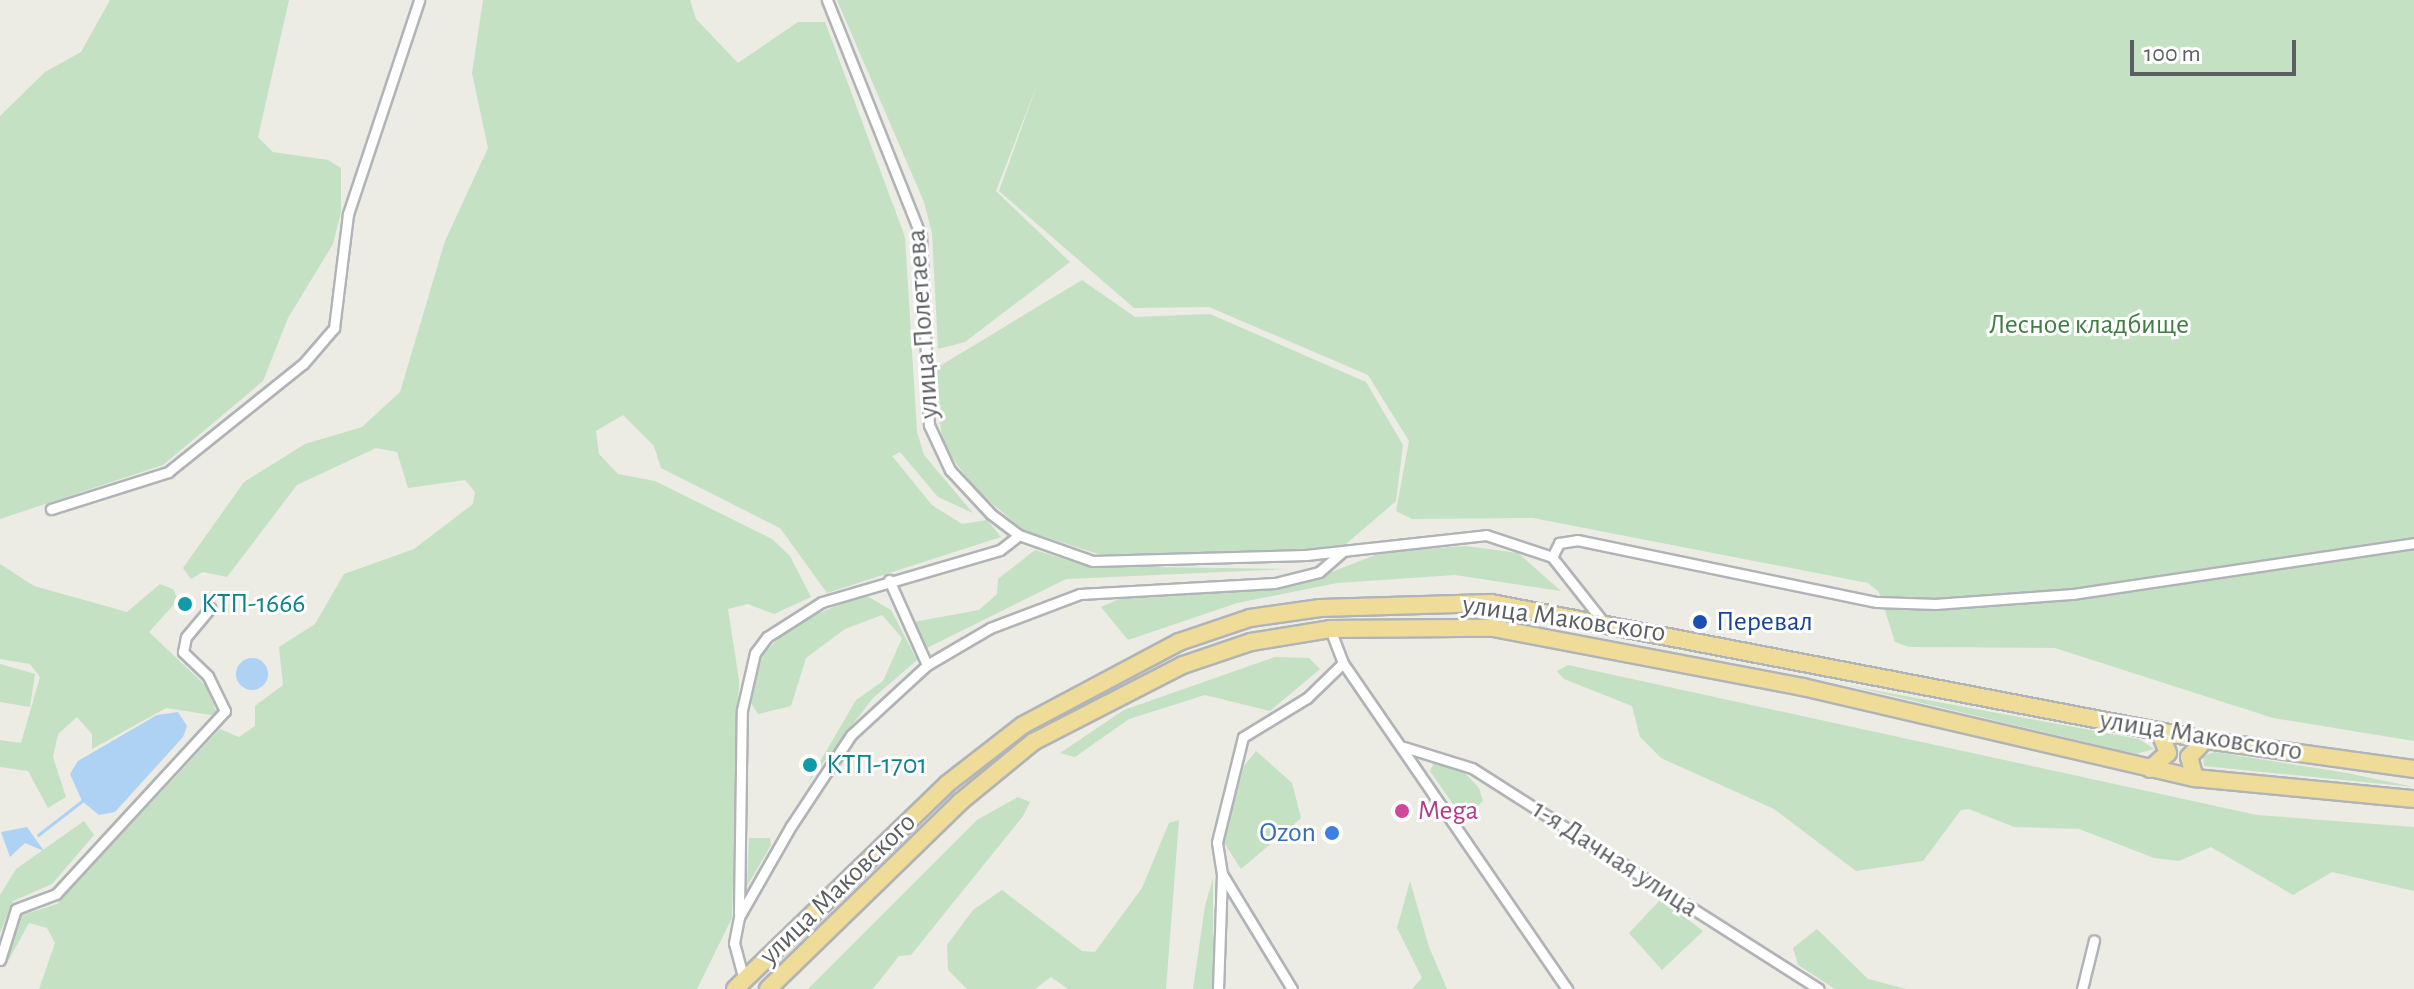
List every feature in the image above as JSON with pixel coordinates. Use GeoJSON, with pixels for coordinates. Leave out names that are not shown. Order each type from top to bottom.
{"type":"FeatureCollection","features":[{"type":"Feature","properties":{"kind":"highway","name":"улица Маковского"},"geometry":{"type":"LineString","coordinates":[[739,984],[959,774],[1082,688],[1179,642],[1250,618],[1402,602],[1491,603],[2205,740],[2414,769]]}},
{"type":"Feature","properties":{"kind":"highway","name":"улица Маковского"},"geometry":{"type":"LineString","coordinates":[[768,989],[960,802],[1033,742],[1183,665],[1251,642],[1330,629],[1493,628],[1601,647],[2195,778],[2414,799]]}},
{"type":"Feature","properties":{"kind":"highway"},"geometry":{"type":"LineString","coordinates":[[2150,769],[2168,753],[2159,731]]}},
{"type":"Feature","properties":{"kind":"highway"},"geometry":{"type":"LineString","coordinates":[[2195,778],[2189,757],[2205,740]]}},
{"type":"Feature","properties":{"kind":"street"},"geometry":{"type":"LineString","coordinates":[[51,509],[168,472],[303,364],[334,328],[348,214],[419,0]]}},
{"type":"Feature","properties":{"kind":"street","name":"улица Полетаева"},"geometry":{"type":"LineString","coordinates":[[827,0],[921,236],[929,425],[936,449],[960,485],[1019,535]]}},
{"type":"Feature","properties":{"kind":"street"},"geometry":{"type":"LineString","coordinates":[[739,984],[734,943],[739,917],[742,710],[755,653],[782,623],[889,580],[1000,550],[1019,535],[1093,561],[1342,552],[1486,535],[1552,557],[1605,624]]}},
{"type":"Feature","properties":{"kind":"street"},"geometry":{"type":"LineString","coordinates":[[1552,557],[1559,543],[1577,540],[1877,602],[1936,604],[2073,594],[2414,543]]}},
{"type":"Feature","properties":{"kind":"street"},"geometry":{"type":"LineString","coordinates":[[739,917],[851,735],[927,665],[990,628],[1080,594],[1275,583],[1319,572],[1342,552]]}},
{"type":"Feature","properties":{"kind":"street"},"geometry":{"type":"LineString","coordinates":[[889,580],[927,665]]}},
{"type":"Feature","properties":{"kind":"street"},"geometry":{"type":"LineString","coordinates":[[0,960],[16,909],[56,894],[225,711],[208,676],[183,652],[186,637],[210,608]]}},
{"type":"Feature","properties":{"kind":"street"},"geometry":{"type":"LineString","coordinates":[[1330,629],[1343,663],[1404,747],[1567,989]]}},
{"type":"Feature","properties":{"kind":"street"},"geometry":{"type":"LineString","coordinates":[[1218,989],[1222,874],[1217,842],[1243,737],[1307,698],[1343,663]]}},
{"type":"Feature","properties":{"kind":"street","name":"1-я Дачная улица"},"geometry":{"type":"LineString","coordinates":[[1404,747],[1472,768],[1819,989]]}},
{"type":"Feature","properties":{"kind":"street"},"geometry":{"type":"LineString","coordinates":[[1222,874],[1292,989]]}},
{"type":"Feature","properties":{"kind":"street"},"geometry":{"type":"LineString","coordinates":[[2082,989],[2094,940]]}},
{"type":"Feature","properties":{"kind":"green space"},"geometry":{"type":"Polygon","coordinates":[[[110,0],[289,0],[258,137],[273,152],[328,160],[341,168],[341,212],[333,244],[288,318],[263,381],[163,465],[0,519],[0,116],[45,72],[81,52],[110,0]]]}},
{"type":"Feature","properties":{"kind":"green space"},"geometry":{"type":"Polygon","coordinates":[[[483,0],[690,0],[696,19],[738,63],[798,22],[825,22],[905,237],[917,432],[924,455],[973,513],[938,497],[900,452],[892,456],[932,505],[962,524],[987,520],[1001,537],[827,593],[780,528],[661,468],[654,446],[623,415],[596,431],[599,454],[618,474],[655,481],[772,539],[790,556],[811,597],[774,614],[748,604],[728,609],[739,680],[732,918],[697,989],[39,989],[55,943],[47,928],[29,923],[6,965],[16,917],[57,904],[220,729],[239,737],[255,726],[255,706],[283,685],[279,647],[315,624],[344,574],[414,549],[473,504],[475,492],[465,480],[408,488],[397,452],[376,448],[297,485],[227,577],[203,572],[191,579],[183,568],[244,482],[305,444],[362,427],[400,392],[445,241],[488,148],[472,73],[483,0]]]}},
{"type":"Feature","properties":{"kind":"green space","name":"Лесное кладбище"},"geometry":{"type":"Polygon","coordinates":[[[837,0],[2414,0],[2414,741],[2273,718],[2055,648],[1909,647],[1895,642],[1879,592],[1868,583],[1533,518],[1412,519],[1396,511],[1409,441],[1368,375],[1209,307],[1134,308],[999,191],[1038,82],[996,191],[1070,262],[965,342],[938,349],[932,233],[924,202],[837,0]]]}},
{"type":"Feature","properties":{"kind":"green space"},"geometry":{"type":"Polygon","coordinates":[[[1082,280],[1135,317],[1210,314],[1366,382],[1403,445],[1396,501],[1332,556],[1098,554],[1023,530],[974,488],[943,445],[933,370],[1082,280]]]}},
{"type":"Feature","properties":{"kind":"green space"},"geometry":{"type":"Polygon","coordinates":[[[1466,546],[1518,553],[1561,591],[1455,575],[1337,583],[1237,603],[1128,640],[1101,607],[1128,595],[1296,586],[1383,552],[1466,546]]]}},
{"type":"Feature","properties":{"kind":"green space"},"geometry":{"type":"Polygon","coordinates":[[[1035,550],[1087,566],[1288,569],[1066,579],[925,649],[914,622],[979,610],[997,594],[998,579],[1035,550]]]}},
{"type":"Feature","properties":{"kind":"green space"},"geometry":{"type":"Polygon","coordinates":[[[0,564],[34,586],[127,612],[160,584],[173,589],[178,600],[149,632],[206,686],[218,716],[166,708],[92,749],[92,734],[77,717],[58,734],[53,757],[66,797],[48,808],[28,771],[0,767],[0,740],[21,743],[40,677],[30,664],[0,659],[0,564]]]}},
{"type":"Feature","properties":{"kind":"green space"},"geometry":{"type":"Polygon","coordinates":[[[862,593],[891,610],[917,660],[873,698],[807,784],[856,700],[883,681],[902,638],[882,615],[845,629],[806,658],[791,706],[758,714],[751,703],[762,656],[787,629],[862,593]]]}},
{"type":"Feature","properties":{"kind":"green space"},"geometry":{"type":"Polygon","coordinates":[[[1275,657],[1309,658],[1320,669],[1270,711],[1205,695],[1129,719],[1075,757],[1060,753],[1124,710],[1275,657]]]}},
{"type":"Feature","properties":{"kind":"green space"},"geometry":{"type":"Polygon","coordinates":[[[0,664],[35,674],[30,707],[0,702],[0,664]]]}},
{"type":"Feature","properties":{"kind":"green space"},"geometry":{"type":"Polygon","coordinates":[[[1568,665],[2257,815],[2414,827],[2414,891],[2332,872],[2293,895],[2211,847],[2179,861],[2154,858],[2079,829],[2014,827],[1969,809],[1961,810],[1923,861],[1856,871],[1774,809],[1661,758],[1640,737],[1632,706],[1564,679],[1557,671],[1568,665]]]}},
{"type":"Feature","properties":{"kind":"green space"},"geometry":{"type":"Polygon","coordinates":[[[1851,686],[2139,739],[2154,749],[2136,754],[1851,686]]]}},
{"type":"Feature","properties":{"kind":"green space"},"geometry":{"type":"Polygon","coordinates":[[[1256,751],[1292,783],[1301,818],[1241,869],[1223,841],[1244,766],[1256,751]]]}},
{"type":"Feature","properties":{"kind":"green space"},"geometry":{"type":"Polygon","coordinates":[[[2215,752],[2414,787],[2204,766],[2203,756],[2215,752]]]}},
{"type":"Feature","properties":{"kind":"green space"},"geometry":{"type":"Polygon","coordinates":[[[1435,761],[1465,773],[1479,788],[1483,801],[1470,813],[1455,807],[1430,771],[1435,761]]]}},
{"type":"Feature","properties":{"kind":"green space"},"geometry":{"type":"Polygon","coordinates":[[[1018,797],[1030,802],[1023,816],[911,955],[899,956],[873,989],[808,989],[977,820],[1018,797]]]}},
{"type":"Feature","properties":{"kind":"green space"},"geometry":{"type":"Polygon","coordinates":[[[1179,820],[1166,989],[1068,989],[1051,977],[1035,989],[967,989],[948,970],[947,945],[973,910],[1002,890],[1082,951],[1095,952],[1142,888],[1169,823],[1179,820]]]}},
{"type":"Feature","properties":{"kind":"green space"},"geometry":{"type":"Polygon","coordinates":[[[84,821],[94,835],[52,884],[13,901],[0,933],[0,895],[16,869],[84,821]]]}},
{"type":"Feature","properties":{"kind":"green space"},"geometry":{"type":"Polygon","coordinates":[[[749,838],[770,838],[771,845],[747,886],[749,838]]]}},
{"type":"Feature","properties":{"kind":"green space"},"geometry":{"type":"Polygon","coordinates":[[[1213,878],[1213,989],[1193,989],[1205,906],[1213,878]]]}},
{"type":"Feature","properties":{"kind":"green space"},"geometry":{"type":"Polygon","coordinates":[[[1410,881],[1429,947],[1447,989],[1412,989],[1422,978],[1397,928],[1410,881]]]}},
{"type":"Feature","properties":{"kind":"green space"},"geometry":{"type":"Polygon","coordinates":[[[1661,899],[1703,931],[1662,970],[1629,933],[1661,899]]]}},
{"type":"Feature","properties":{"kind":"green space"},"geometry":{"type":"Polygon","coordinates":[[[1817,929],[1868,979],[1906,989],[1835,989],[1798,965],[1793,948],[1817,929]]]}},
{"type":"Feature","properties":{"kind":"water"},"geometry":{"type":"Polygon","coordinates":[[[252,658],[263,663],[268,674],[263,685],[252,690],[241,685],[236,674],[241,663],[252,658]]]}},
{"type":"Feature","properties":{"kind":"water"},"geometry":{"type":"Polygon","coordinates":[[[178,712],[187,726],[183,737],[115,812],[99,815],[82,801],[70,774],[78,761],[157,715],[178,712]]]}},
{"type":"Feature","properties":{"kind":"water"},"geometry":{"type":"Polygon","coordinates":[[[27,827],[44,851],[25,843],[10,857],[1,832],[27,827]]]}},
{"type":"Feature","properties":{"kind":"waterway"},"geometry":{"type":"LineString","coordinates":[[38,835],[82,801]]}},
{"type":"Feature","properties":{"kind":"place","name":"КТП-1666"},"geometry":{"type":"Point","coordinates":[185,604]}},
{"type":"Feature","properties":{"kind":"place","name":"Перевал"},"geometry":{"type":"Point","coordinates":[1700,622]}},
{"type":"Feature","properties":{"kind":"place","name":"КТП-1701"},"geometry":{"type":"Point","coordinates":[810,765]}},
{"type":"Feature","properties":{"kind":"place","name":"Mega"},"geometry":{"type":"Point","coordinates":[1402,811]}},
{"type":"Feature","properties":{"kind":"place","name":"Ozon"},"geometry":{"type":"Point","coordinates":[1332,833]}}]}
